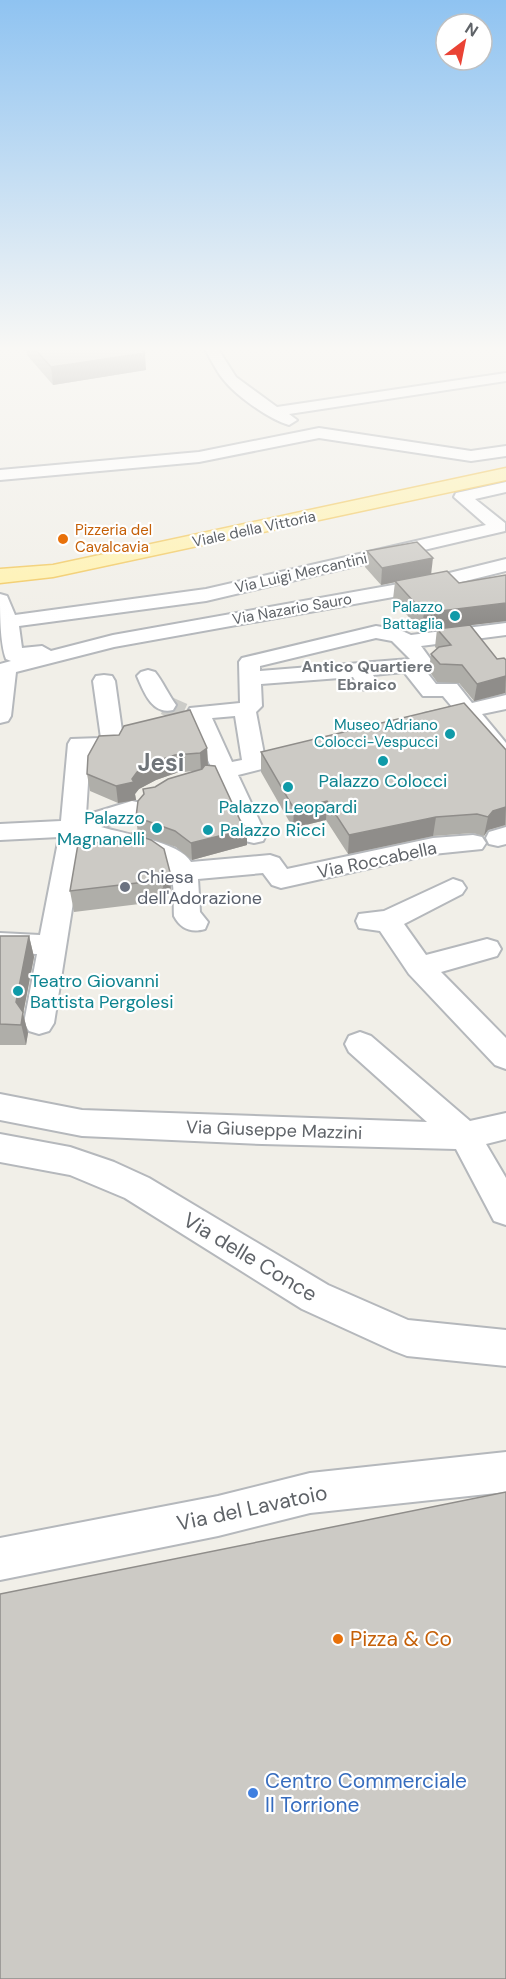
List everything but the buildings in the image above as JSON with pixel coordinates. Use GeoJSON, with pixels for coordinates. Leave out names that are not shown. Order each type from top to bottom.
{"type":"FeatureCollection","features":[{"type":"Feature","properties":{"kind":"main road","name":"Viale della Vittoria"},"geometry":{"type":"LineString","coordinates":[[0,576],[53,571],[506,474]]}},
{"type":"Feature","properties":{"kind":"street"},"geometry":{"type":"LineString","coordinates":[[0,475],[199,457],[292,438]]}},
{"type":"Feature","properties":{"kind":"street"},"geometry":{"type":"LineString","coordinates":[[354,438],[471,456],[506,451]]}},
{"type":"Feature","properties":{"kind":"street","name":"Via Luigi Mercantini"},"geometry":{"type":"LineString","coordinates":[[8,621],[206,595],[499,527],[462,497],[506,487]]}},
{"type":"Feature","properties":{"kind":"street","name":"Via Nazario Sauro"},"geometry":{"type":"LineString","coordinates":[[6,665],[113,640],[421,586],[506,565]]}},
{"type":"Feature","properties":{"kind":"street"},"geometry":{"type":"LineString","coordinates":[[0,600],[8,621],[0,716]]}},
{"type":"Feature","properties":{"kind":"street"},"geometry":{"type":"LineString","coordinates":[[407,642],[506,629]]}},
{"type":"Feature","properties":{"kind":"street"},"geometry":{"type":"LineString","coordinates":[[250,678],[364,677],[424,664],[407,642],[393,632],[376,632],[249,662],[248,708],[261,762]]}},
{"type":"Feature","properties":{"kind":"street"},"geometry":{"type":"LineString","coordinates":[[411,666],[431,691],[449,689],[506,758]]}},
{"type":"Feature","properties":{"kind":"street"},"geometry":{"type":"LineString","coordinates":[[148,676],[156,694],[183,711],[264,853]]}},
{"type":"Feature","properties":{"kind":"street"},"geometry":{"type":"LineString","coordinates":[[39,1023],[74,828],[80,744],[113,745],[104,681]]}},
{"type":"Feature","properties":{"kind":"street"},"geometry":{"type":"LineString","coordinates":[[412,724],[506,702]]}},
{"type":"Feature","properties":{"kind":"street"},"geometry":{"type":"LineString","coordinates":[[183,711],[248,708]]}},
{"type":"Feature","properties":{"kind":"street"},"geometry":{"type":"LineString","coordinates":[[218,772],[312,749]]}},
{"type":"Feature","properties":{"kind":"street"},"geometry":{"type":"LineString","coordinates":[[0,832],[74,828],[132,809]]}},
{"type":"Feature","properties":{"kind":"street"},"geometry":{"type":"LineString","coordinates":[[74,828],[164,853],[178,861],[186,881],[187,916],[195,921]]}},
{"type":"Feature","properties":{"kind":"street","name":"Via Roccabella"},"geometry":{"type":"LineString","coordinates":[[183,872],[225,868],[264,853],[473,843]]}},
{"type":"Feature","properties":{"kind":"street"},"geometry":{"type":"LineString","coordinates":[[453,888],[378,921],[419,967],[503,1049]]}},
{"type":"Feature","properties":{"kind":"street"},"geometry":{"type":"LineString","coordinates":[[419,967],[489,942]]}},
{"type":"Feature","properties":{"kind":"street"},"geometry":{"type":"LineString","coordinates":[[0,943],[52,945]]}},
{"type":"Feature","properties":{"kind":"street"},"geometry":{"type":"LineString","coordinates":[[360,1044],[465,1136],[506,1210]]}},
{"type":"Feature","properties":{"kind":"street","name":"Via Giuseppe Mazzini"},"geometry":{"type":"LineString","coordinates":[[0,1107],[82,1123],[262,1131],[465,1136],[506,1126]]}},
{"type":"Feature","properties":{"kind":"street","name":"Via delle Conce"},"geometry":{"type":"LineString","coordinates":[[0,1148],[70,1161],[137,1188],[315,1298],[407,1338],[506,1348]]}},
{"type":"Feature","properties":{"kind":"street","name":"Via del Lavatoio"},"geometry":{"type":"LineString","coordinates":[[0,1559],[218,1516],[310,1493],[506,1472]]}},
{"type":"Feature","properties":{"kind":"tunnel"},"geometry":{"type":"LineString","coordinates":[[165,705],[185,714]]}},
{"type":"Feature","properties":{"kind":"place","name":"Pizzeria del Cavalcavia"},"geometry":{"type":"Point","coordinates":[63,539]}},
{"type":"Feature","properties":{"kind":"place","name":"Palazzo Battaglia"},"geometry":{"type":"Point","coordinates":[455,616]}},
{"type":"Feature","properties":{"kind":"place","name":"Museo Adriano Colocci-Vespucci"},"geometry":{"type":"Point","coordinates":[450,734]}},
{"type":"Feature","properties":{"kind":"place","name":"Palazzo Colocci"},"geometry":{"type":"Point","coordinates":[383,761]}},
{"type":"Feature","properties":{"kind":"place","name":"Palazzo Leopardi"},"geometry":{"type":"Point","coordinates":[288,787]}},
{"type":"Feature","properties":{"kind":"place","name":"Palazzo Magnanelli"},"geometry":{"type":"Point","coordinates":[157,828]}},
{"type":"Feature","properties":{"kind":"place","name":"Palazzo Ricci"},"geometry":{"type":"Point","coordinates":[208,830]}},
{"type":"Feature","properties":{"kind":"place","name":"Chiesa dell'Adorazione"},"geometry":{"type":"Point","coordinates":[125,887]}},
{"type":"Feature","properties":{"kind":"place","name":"Teatro Giovanni Battista Pergolesi"},"geometry":{"type":"Point","coordinates":[18,991]}},
{"type":"Feature","properties":{"kind":"place","name":"Pizza & Co"},"geometry":{"type":"Point","coordinates":[338,1639]}},
{"type":"Feature","properties":{"kind":"place","name":"Centro Commerciale Il Torrione"},"geometry":{"type":"Point","coordinates":[253,1793]}},
{"type":"Feature","properties":{"kind":"district","name":"Antico Quartiere Ebraico"},"geometry":{"type":"Point","coordinates":[367,675]}},
{"type":"Feature","properties":{"kind":"district","name":"Jesi"},"geometry":{"type":"Point","coordinates":[161,762]}}]}
